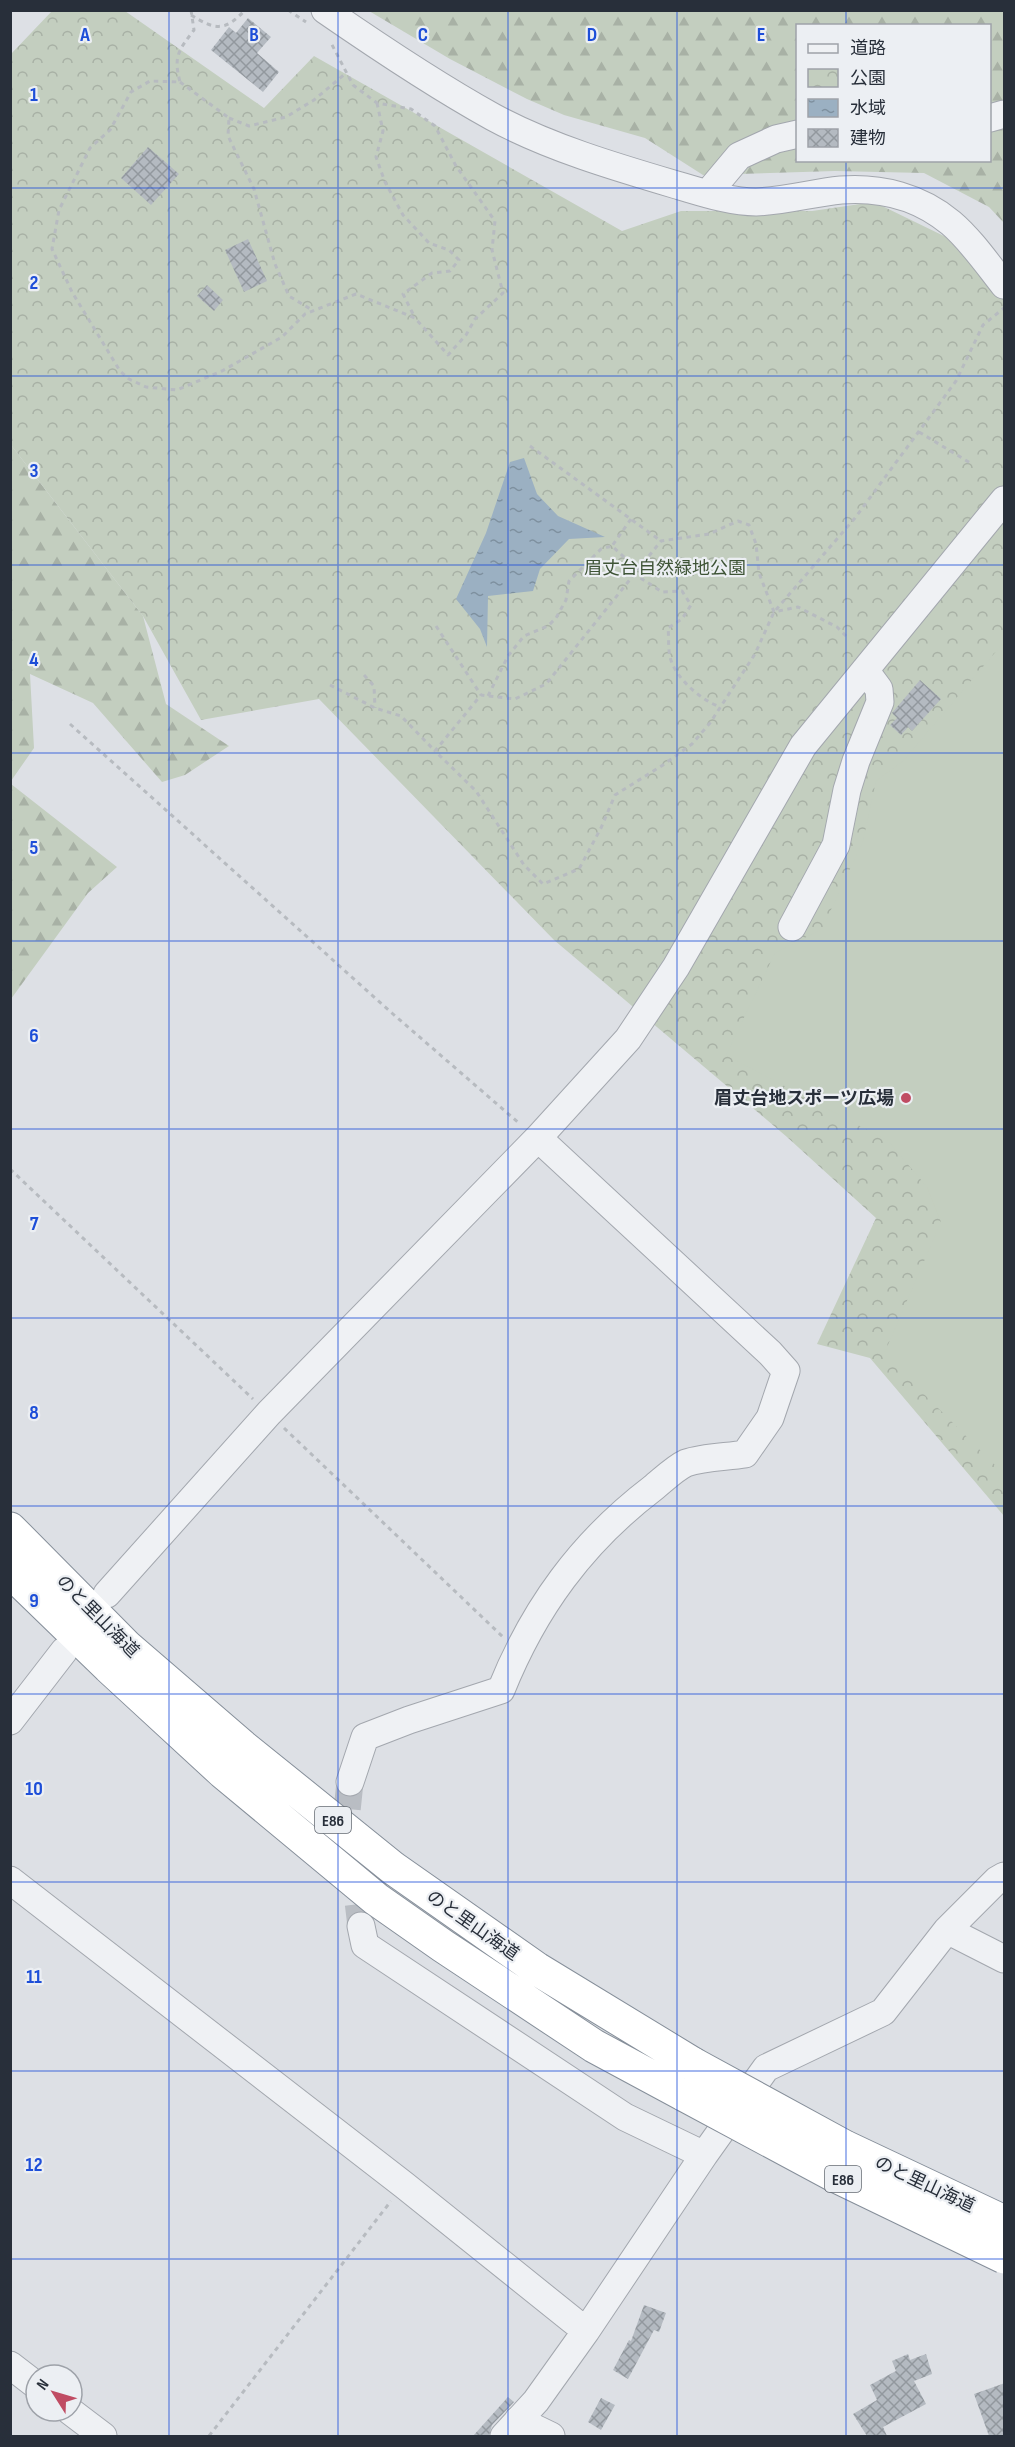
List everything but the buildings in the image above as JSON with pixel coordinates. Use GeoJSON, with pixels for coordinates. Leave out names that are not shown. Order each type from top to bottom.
{"type":"FeatureCollection","features":[{"type":"Feature","properties":{"kind":"highway","name":"のと里山海道"},"geometry":{"type":"LineString","coordinates":[[10,1529],[127,1647],[243,1747],[393,1868],[537,1969],[693,2064],[845,2147],[1005,2222]]}},
{"type":"Feature","properties":{"kind":"highway","name":"のと里山海道"},"geometry":{"type":"LineString","coordinates":[[10,1570],[109,1667],[223,1772],[376,1899],[471,1965],[594,2046],[834,2175],[1005,2257]]}},
{"type":"Feature","properties":{"kind":"street"},"geometry":{"type":"LineString","coordinates":[[320,23],[403,63],[495,118],[557,145],[682,187],[727,199],[754,202],[790,199],[840,190],[876,190],[904,196],[952,223],[1005,285]]}},
{"type":"Feature","properties":{"kind":"street"},"geometry":{"type":"LineString","coordinates":[[708,193],[739,156],[776,139],[796,134]]}},
{"type":"Feature","properties":{"kind":"street"},"geometry":{"type":"LineString","coordinates":[[107,1594],[268,1413],[538,1138],[628,1039],[676,967],[803,746],[1005,500]]}},
{"type":"Feature","properties":{"kind":"street"},"geometry":{"type":"LineString","coordinates":[[792,927],[836,845],[847,790],[880,702],[879,689],[865,670]]}},
{"type":"Feature","properties":{"kind":"street"},"geometry":{"type":"LineString","coordinates":[[350,1782],[365,1737],[501,1690],[517,1651],[552,1590],[593,1540],[645,1493],[685,1463],[745,1454],[770,1418],[786,1371],[770,1353],[538,1138]]}},
{"type":"Feature","properties":{"kind":"street"},"geometry":{"type":"LineString","coordinates":[[10,1721],[64,1651]]}},
{"type":"Feature","properties":{"kind":"street"},"geometry":{"type":"LineString","coordinates":[[511,2428],[536,2401],[586,2331],[704,2154],[766,2068],[883,2012],[947,1930],[997,1880],[1005,1876]]}},
{"type":"Feature","properties":{"kind":"street"},"geometry":{"type":"LineString","coordinates":[[10,1880],[404,2185],[586,2331]]}},
{"type":"Feature","properties":{"kind":"street"},"geometry":{"type":"LineString","coordinates":[[362,1926],[364,1946],[625,2117],[704,2154]]}},
{"type":"Feature","properties":{"kind":"street"},"geometry":{"type":"LineString","coordinates":[[947,1930],[1005,1959]]}},
{"type":"Feature","properties":{"kind":"street"},"geometry":{"type":"LineString","coordinates":[[10,2365],[24,2376]]}},
{"type":"Feature","properties":{"kind":"street"},"geometry":{"type":"LineString","coordinates":[[84,2422],[103,2436]]}},
{"type":"Feature","properties":{"kind":"street"},"geometry":{"type":"LineString","coordinates":[[511,2428],[551,2436]]}},
{"type":"Feature","properties":{"kind":"path"},"geometry":{"type":"LineString","coordinates":[[190,12],[208,25],[221,27],[234,23],[245,10]]}},
{"type":"Feature","properties":{"kind":"path"},"geometry":{"type":"LineString","coordinates":[[288,10],[320,23],[353,85],[377,103],[411,109],[435,126],[456,166],[495,221],[492,250],[503,293],[476,319],[466,335],[448,355],[415,318],[403,294],[432,273],[450,271],[459,260],[448,250],[429,243],[404,215],[385,182],[376,157],[383,131],[377,103]]}},
{"type":"Feature","properties":{"kind":"path"},"geometry":{"type":"LineString","coordinates":[[180,82],[176,67],[178,51],[194,30],[190,12]]}},
{"type":"Feature","properties":{"kind":"path"},"geometry":{"type":"LineString","coordinates":[[346,73],[314,100],[286,117],[249,126],[229,118],[180,82],[150,81],[131,92],[110,130],[90,148],[59,210],[52,249],[72,292],[120,371],[129,379],[146,387],[177,390],[222,371],[282,337],[305,314],[356,294],[415,318]]}},
{"type":"Feature","properties":{"kind":"path"},"geometry":{"type":"LineString","coordinates":[[229,118],[228,136],[254,189],[274,264],[289,296],[312,310]]}},
{"type":"Feature","properties":{"kind":"path"},"geometry":{"type":"LineString","coordinates":[[330,685],[375,708],[401,716],[476,791],[524,865],[543,884],[579,869],[601,828],[615,795],[692,744],[755,654],[774,612],[855,518],[956,381],[983,325],[1005,308]]}},
{"type":"Feature","properties":{"kind":"path"},"geometry":{"type":"LineString","coordinates":[[919,432],[972,464]]}},
{"type":"Feature","properties":{"kind":"path"},"geometry":{"type":"LineString","coordinates":[[530,446],[661,541]]}},
{"type":"Feature","properties":{"kind":"path"},"geometry":{"type":"LineString","coordinates":[[488,696],[508,656],[524,636],[548,626],[556,618],[566,600],[569,581],[601,549],[612,546],[631,519]]}},
{"type":"Feature","properties":{"kind":"path"},"geometry":{"type":"LineString","coordinates":[[436,626],[481,695],[515,699],[546,684],[661,541],[710,534],[738,521],[749,525],[756,544],[759,573],[774,612]]}},
{"type":"Feature","properties":{"kind":"path"},"geometry":{"type":"LineString","coordinates":[[612,546],[637,569]]}},
{"type":"Feature","properties":{"kind":"path"},"geometry":{"type":"LineString","coordinates":[[633,573],[662,592],[682,591],[691,605],[682,619],[668,628],[670,658],[687,685],[705,701],[720,707]]}},
{"type":"Feature","properties":{"kind":"path"},"geometry":{"type":"LineString","coordinates":[[774,612],[798,607],[837,627],[846,636]]}},
{"type":"Feature","properties":{"kind":"path"},"geometry":{"type":"LineString","coordinates":[[364,675],[374,686],[375,708]]}},
{"type":"Feature","properties":{"kind":"path"},"geometry":{"type":"LineString","coordinates":[[435,751],[481,695]]}},
{"type":"Feature","properties":{"kind":"path"},"geometry":{"type":"LineString","coordinates":[[70,724],[393,1014],[496,1105],[538,1138]]}},
{"type":"Feature","properties":{"kind":"path"},"geometry":{"type":"LineString","coordinates":[[10,1169],[517,1651]]}},
{"type":"Feature","properties":{"kind":"path"},"geometry":{"type":"LineString","coordinates":[[209,2436],[404,2185]]}},
{"type":"Feature","properties":{"kind":"green space","name":"眉丈台自然緑地公園"},"geometry":{"type":"Polygon","coordinates":[[[52,11],[125,11],[264,108],[314,56],[622,231],[681,211],[812,211],[874,202],[946,237],[1004,298],[1004,1516],[870,1358],[817,1344],[876,1218],[787,1137],[554,940],[319,699],[201,720],[143,616],[11,445],[11,54],[52,11]]]}},
{"type":"Feature","properties":{"kind":"green space"},"geometry":{"type":"Polygon","coordinates":[[[369,11],[1004,11],[1004,223],[989,207],[924,173],[835,171],[703,175],[645,138],[564,115],[527,99],[450,59],[369,11]]]}},
{"type":"Feature","properties":{"kind":"green space"},"geometry":{"type":"Polygon","coordinates":[[[11,445],[143,616],[166,704],[229,746],[185,775],[162,782],[93,703],[30,674],[34,748],[11,781],[11,445]]]}},
{"type":"Feature","properties":{"kind":"green space","name":"眉丈台地スポーツ広場"},"geometry":{"type":"Polygon","coordinates":[[[1004,642],[1004,1474],[884,1354],[941,1222],[927,1187],[888,1141],[726,1055],[775,953],[822,929],[863,841],[876,781],[903,761],[1004,642]]]}},
{"type":"Feature","properties":{"kind":"green space"},"geometry":{"type":"Polygon","coordinates":[[[11,784],[117,867],[88,893],[11,999],[11,784]]]}},
{"type":"Feature","properties":{"kind":"water"},"geometry":{"type":"Polygon","coordinates":[[[524,458],[537,494],[558,516],[605,537],[569,539],[540,569],[533,591],[488,596],[487,647],[480,629],[456,599],[486,533],[510,462],[524,458]]]}},
{"type":"Feature","properties":{"kind":"tunnel"},"geometry":{"type":"LineString","coordinates":[[350,1782],[347,1811],[361,1926]]}},
{"type":"Feature","properties":{"kind":"place","name":"眉丈台地スポーツ広場"},"geometry":{"type":"Point","coordinates":[906,1098]}}]}
